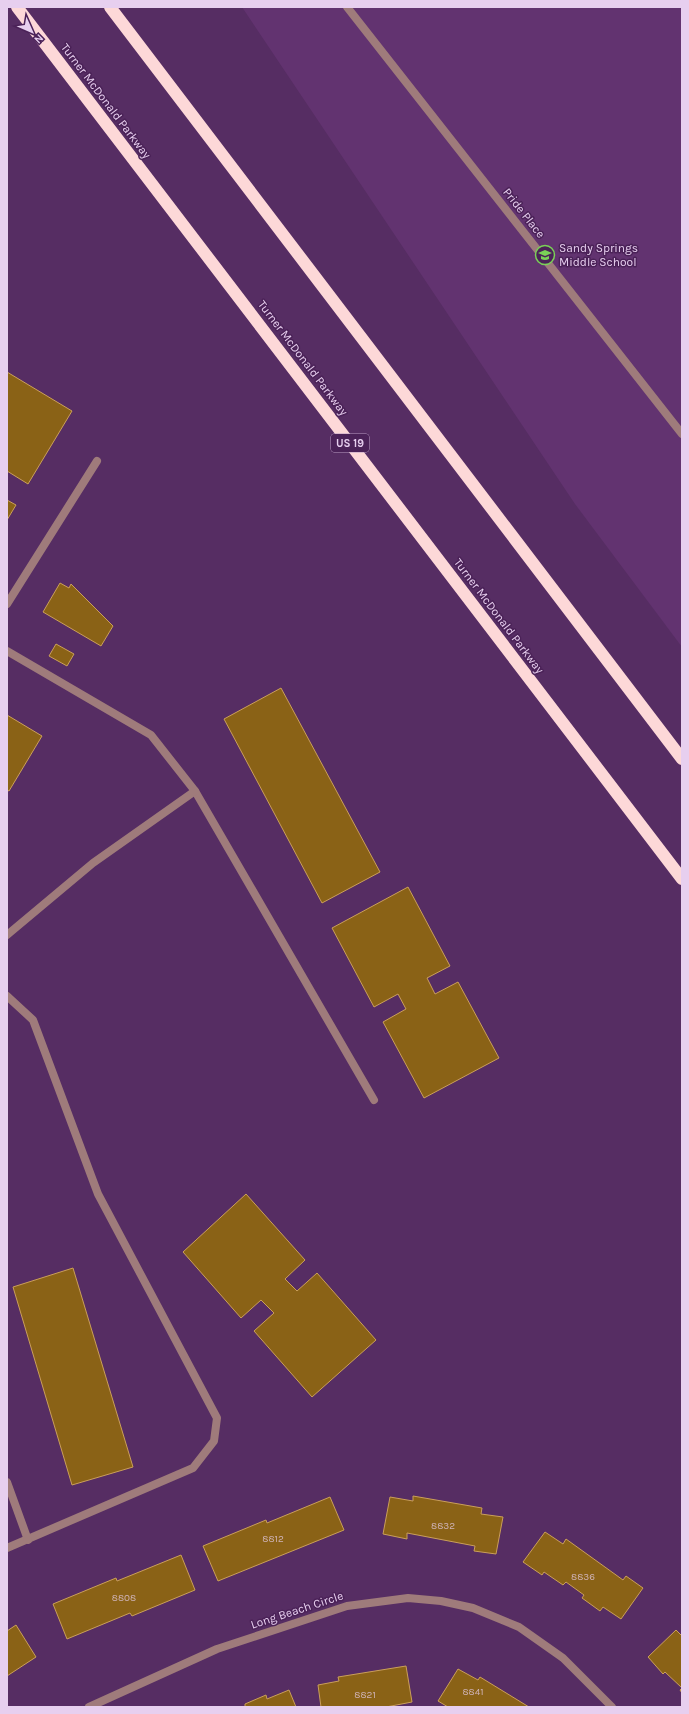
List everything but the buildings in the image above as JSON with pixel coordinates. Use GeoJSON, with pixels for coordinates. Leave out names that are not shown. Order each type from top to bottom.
{"type":"FeatureCollection","features":[{"type":"Feature","properties":{"kind":"highway","name":"Turner McDonald Parkway"},"geometry":{"type":"LineString","coordinates":[[17,7],[682,879]]}},
{"type":"Feature","properties":{"kind":"highway"},"geometry":{"type":"LineString","coordinates":[[110,7],[682,759]]}},
{"type":"Feature","properties":{"kind":"street","name":"Pride Place"},"geometry":{"type":"LineString","coordinates":[[347,7],[682,434]]}},
{"type":"Feature","properties":{"kind":"street"},"geometry":{"type":"LineString","coordinates":[[7,604],[97,461]]}},
{"type":"Feature","properties":{"kind":"street"},"geometry":{"type":"LineString","coordinates":[[7,651],[151,735],[195,791],[374,1100]]}},
{"type":"Feature","properties":{"kind":"street"},"geometry":{"type":"LineString","coordinates":[[7,935],[93,863],[195,791]]}},
{"type":"Feature","properties":{"kind":"street"},"geometry":{"type":"LineString","coordinates":[[7,996],[33,1020],[98,1194],[217,1418],[214,1441],[193,1468],[7,1548]]}},
{"type":"Feature","properties":{"kind":"street"},"geometry":{"type":"LineString","coordinates":[[7,1482],[28,1540]]}},
{"type":"Feature","properties":{"kind":"street","name":"Long Beach Circle"},"geometry":{"type":"LineString","coordinates":[[91,1706],[217,1649],[346,1606],[408,1598],[441,1601],[473,1608],[519,1627],[563,1658],[612,1707]]}},
{"type":"Feature","properties":{"kind":"shaded area","name":"Sandy Springs Middle School"},"geometry":{"type":"Polygon","coordinates":[[[242,7],[682,7],[682,647],[575,504],[242,7]]]}},
{"type":"Feature","properties":{"kind":"place","name":"Sandy Springs Middle School"},"geometry":{"type":"Point","coordinates":[545,255]}}]}
